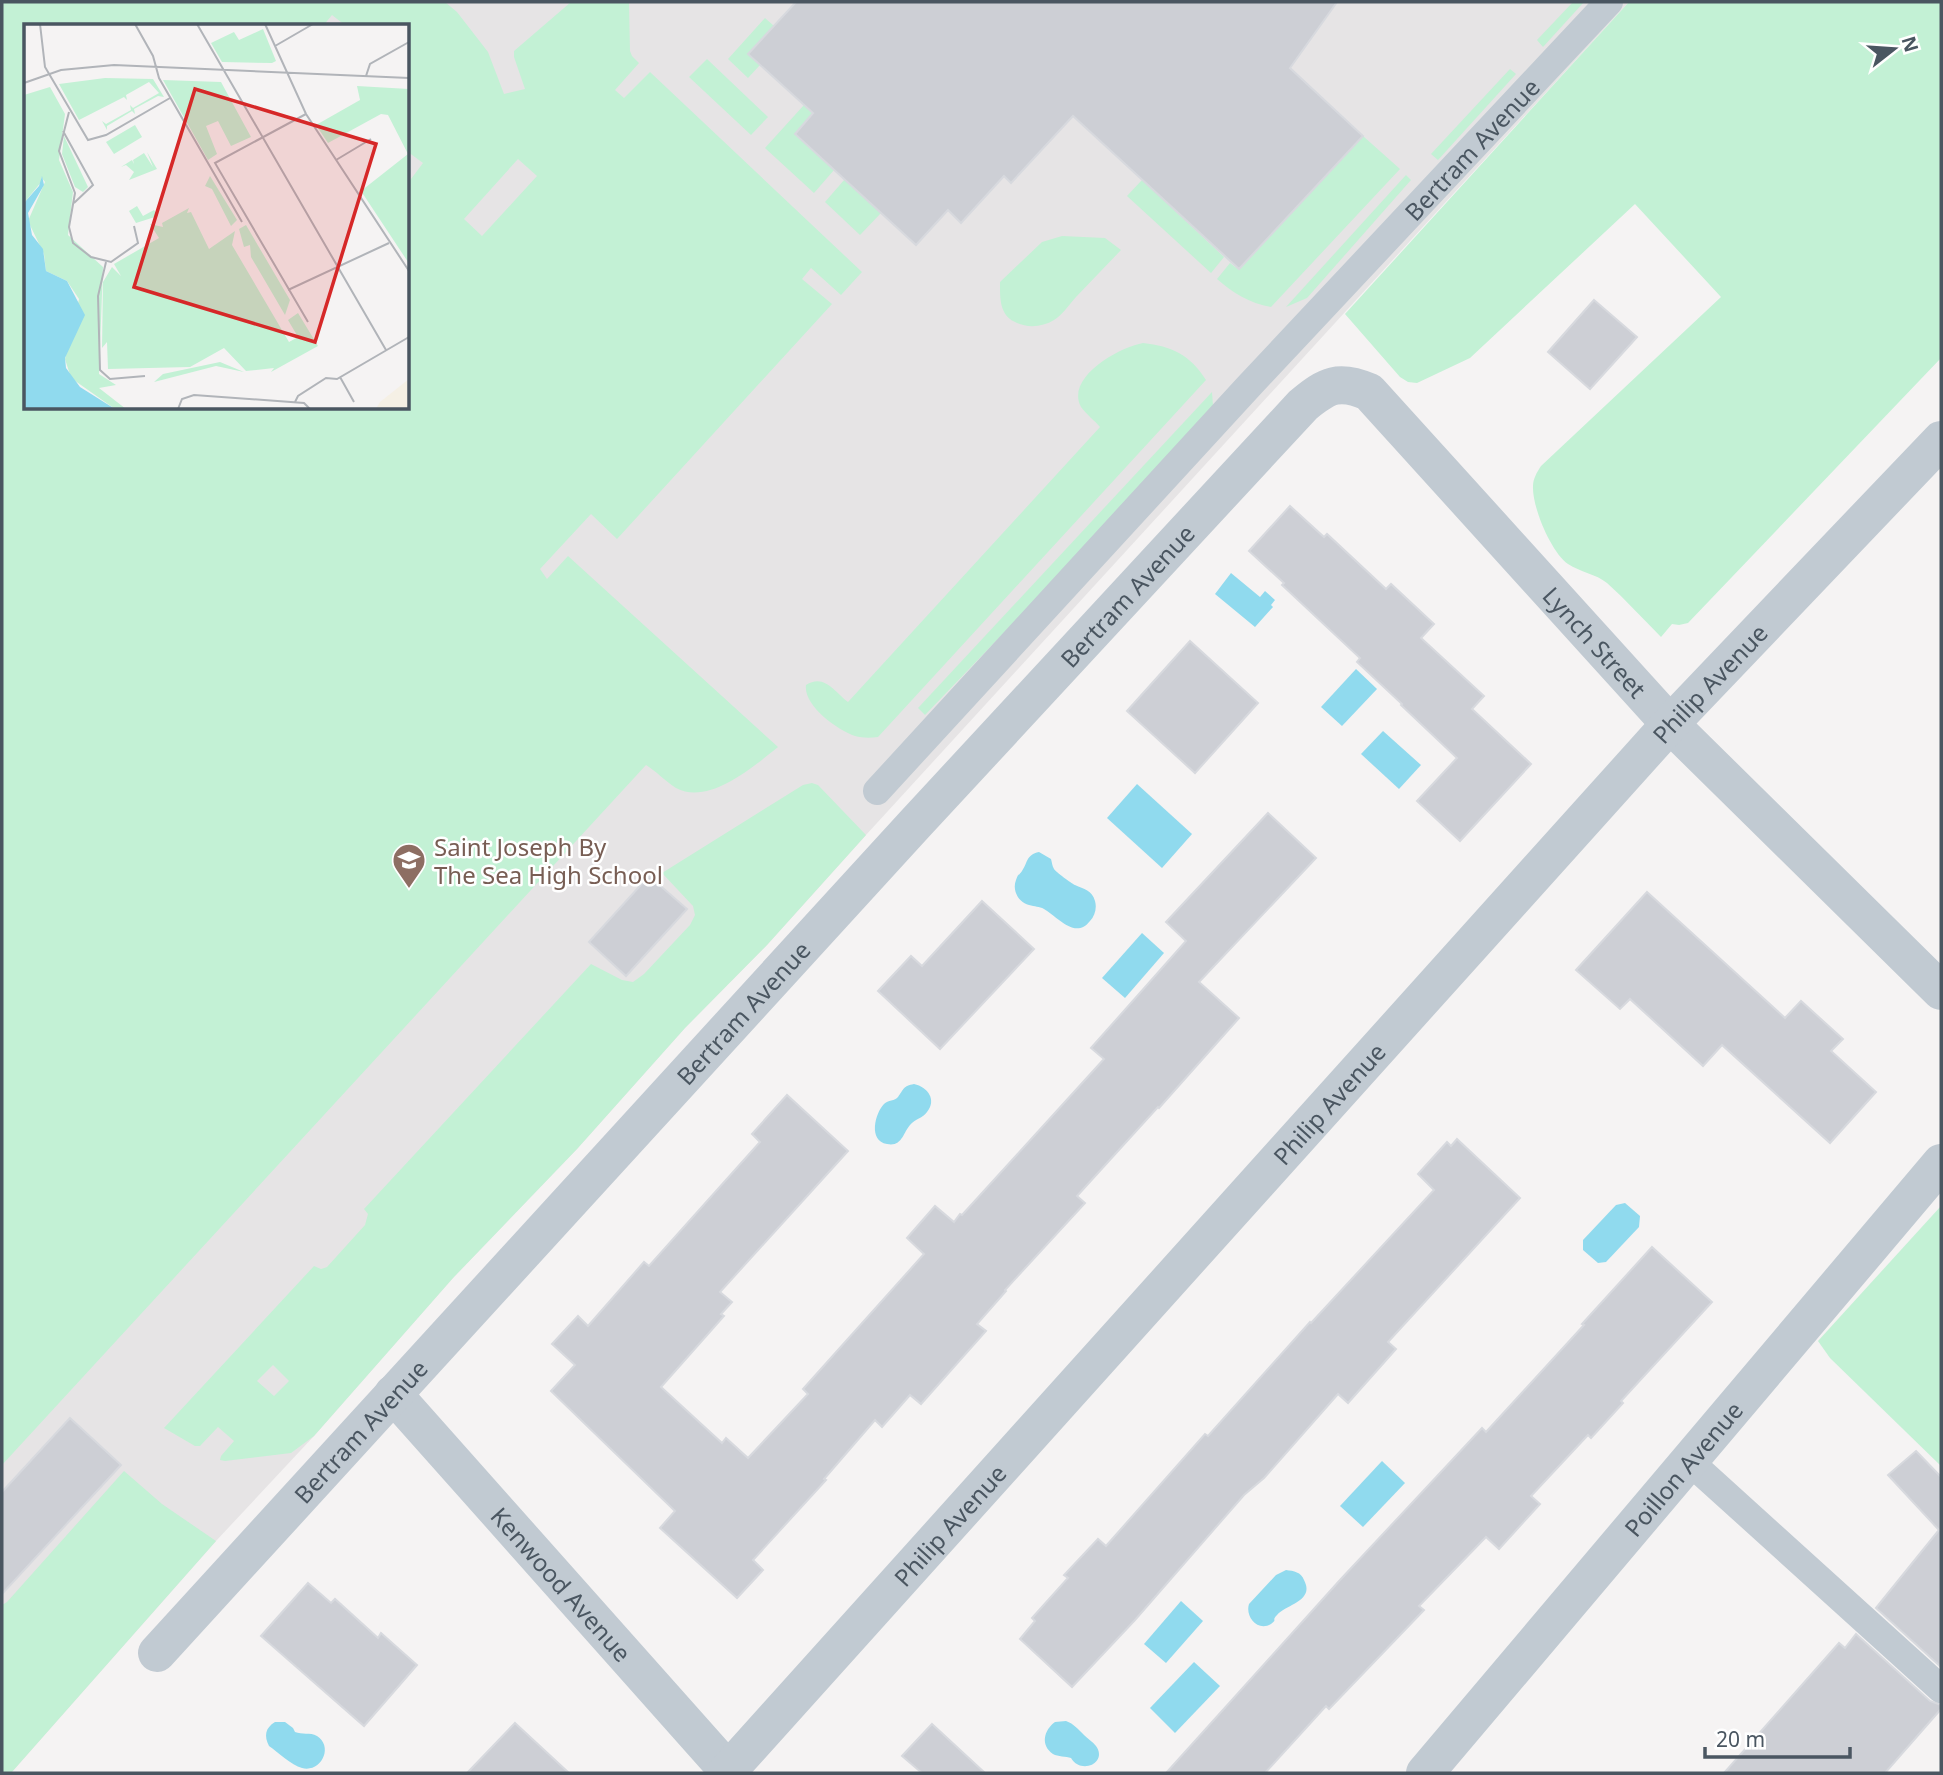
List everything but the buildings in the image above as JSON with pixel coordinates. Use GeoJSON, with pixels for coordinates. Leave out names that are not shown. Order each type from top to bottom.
{"type":"FeatureCollection","features":[{"type":"Feature","properties":{"kind":"street","name":"Lynch Street"},"geometry":{"type":"LineString","coordinates":[[1340,384],[1369,391],[1670,724],[1941,991]]}},
{"type":"Feature","properties":{"kind":"street","name":"Bertram Avenue"},"geometry":{"type":"LineString","coordinates":[[158,1653],[923,815],[1303,405],[1323,390],[1340,384]]}},
{"type":"Feature","properties":{"kind":"street","name":"Philip Avenue"},"geometry":{"type":"LineString","coordinates":[[728,1773],[1670,724],[1941,440]]}},
{"type":"Feature","properties":{"kind":"street","name":"Poillon Avenue"},"geometry":{"type":"LineString","coordinates":[[1425,1773],[1941,1163]]}},
{"type":"Feature","properties":{"kind":"street","name":"Kenwood Avenue"},"geometry":{"type":"LineString","coordinates":[[393,1394],[728,1773]]}},
{"type":"Feature","properties":{"kind":"lane","name":"Bertram Avenue"},"geometry":{"type":"LineString","coordinates":[[877,791],[1264,370],[1609,2]]}},
{"type":"Feature","properties":{"kind":"lane"},"geometry":{"type":"LineString","coordinates":[[1689,1461],[1941,1689]]}},
{"type":"Feature","properties":{"kind":"shaded area","name":"Saint Joseph By The Sea High School"},"geometry":{"type":"Polygon","coordinates":[[[2,2],[1629,2],[767,945],[685,1028],[577,1149],[453,1278],[11,1773],[2,1773],[2,2]]]}},
{"type":"Feature","properties":{"kind":"green space"},"geometry":{"type":"Polygon","coordinates":[[[2,2],[445,2],[457,12],[488,52],[504,94],[525,89],[514,51],[571,2],[629,2],[630,51],[639,63],[615,90],[624,98],[650,72],[862,272],[841,295],[811,268],[802,279],[832,304],[617,539],[591,514],[540,569],[547,579],[568,556],[778,747],[744,773],[716,788],[702,792],[676,788],[646,765],[2,1465],[2,2]],[[518,159],[464,219],[482,236],[537,176],[518,159]]]}},
{"type":"Feature","properties":{"kind":"green space"},"geometry":{"type":"Polygon","coordinates":[[[1573,2],[1584,2],[1543,47],[1537,40],[1573,2]]]}},
{"type":"Feature","properties":{"kind":"green space"},"geometry":{"type":"Polygon","coordinates":[[[1629,2],[1941,2],[1941,358],[1688,623],[1672,624],[1661,637],[1607,583],[1568,564],[1555,550],[1536,505],[1533,486],[1541,466],[1721,297],[1635,204],[1470,358],[1417,383],[1400,377],[1345,314],[1629,2]]]}},
{"type":"Feature","properties":{"kind":"green space"},"geometry":{"type":"Polygon","coordinates":[[[765,18],[774,26],[749,53],[760,65],[748,78],[728,59],[765,18]]]}},
{"type":"Feature","properties":{"kind":"green space"},"geometry":{"type":"Polygon","coordinates":[[[707,59],[768,117],[751,135],[689,77],[707,59]]]}},
{"type":"Feature","properties":{"kind":"green space"},"geometry":{"type":"Polygon","coordinates":[[[1510,69],[1516,74],[1438,160],[1431,154],[1510,69]]]}},
{"type":"Feature","properties":{"kind":"green space"},"geometry":{"type":"Polygon","coordinates":[[[804,105],[813,114],[795,134],[834,170],[814,193],[765,148],[804,105]]]}},
{"type":"Feature","properties":{"kind":"green space"},"geometry":{"type":"Polygon","coordinates":[[[1363,136],[1400,169],[1271,307],[1242,297],[1217,279],[1230,263],[1239,270],[1363,136]]]}},
{"type":"Feature","properties":{"kind":"green space"},"geometry":{"type":"Polygon","coordinates":[[[1406,175],[1411,180],[1307,298],[1286,307],[1406,175]]]}},
{"type":"Feature","properties":{"kind":"green space"},"geometry":{"type":"Polygon","coordinates":[[[845,179],[881,213],[860,235],[825,202],[845,179]]]}},
{"type":"Feature","properties":{"kind":"green space"},"geometry":{"type":"Polygon","coordinates":[[[1142,180],[1224,257],[1211,273],[1127,196],[1142,180]]]}},
{"type":"Feature","properties":{"kind":"green space"},"geometry":{"type":"Polygon","coordinates":[[[1062,236],[1105,238],[1121,250],[1054,320],[1031,326],[1011,320],[1002,306],[1000,282],[1042,242],[1062,236]]]}},
{"type":"Feature","properties":{"kind":"green space"},"geometry":{"type":"Polygon","coordinates":[[[1143,343],[1179,353],[1200,371],[1206,380],[878,737],[855,736],[823,716],[810,701],[806,685],[824,682],[848,702],[1100,427],[1081,407],[1078,396],[1088,375],[1097,365],[1121,350],[1143,343]]]}},
{"type":"Feature","properties":{"kind":"green space"},"geometry":{"type":"Polygon","coordinates":[[[1212,392],[1211,417],[925,715],[918,708],[1212,392]]]}},
{"type":"Feature","properties":{"kind":"green space"},"geometry":{"type":"Polygon","coordinates":[[[803,785],[818,785],[866,835],[767,945],[685,1028],[577,1149],[453,1278],[314,1436],[291,1453],[225,1461],[220,1460],[221,1456],[234,1441],[218,1427],[200,1446],[195,1446],[164,1428],[314,1266],[321,1269],[327,1267],[365,1225],[368,1214],[364,1209],[591,964],[622,980],[633,982],[644,974],[690,925],[695,915],[693,906],[662,873],[803,785]],[[273,1365],[257,1381],[274,1396],[289,1381],[273,1365]]]}},
{"type":"Feature","properties":{"kind":"green space"},"geometry":{"type":"Polygon","coordinates":[[[1941,1206],[1941,1466],[1830,1358],[1818,1341],[1941,1206]]]}},
{"type":"Feature","properties":{"kind":"green space"},"geometry":{"type":"Polygon","coordinates":[[[124,1471],[162,1504],[216,1541],[11,1773],[2,1773],[2,1605],[124,1471]]]}},
{"type":"Feature","properties":{"kind":"water"},"geometry":{"type":"Polygon","coordinates":[[[1231,573],[1260,597],[1265,591],[1275,600],[1271,605],[1273,607],[1255,627],[1215,594],[1231,573]]]}},
{"type":"Feature","properties":{"kind":"water"},"geometry":{"type":"Polygon","coordinates":[[[1356,669],[1377,689],[1342,726],[1321,707],[1356,669]]]}},
{"type":"Feature","properties":{"kind":"water"},"geometry":{"type":"Polygon","coordinates":[[[1383,731],[1421,765],[1399,789],[1361,754],[1383,731]]]}},
{"type":"Feature","properties":{"kind":"water"},"geometry":{"type":"Polygon","coordinates":[[[1137,784],[1192,834],[1162,868],[1107,818],[1137,784]]]}},
{"type":"Feature","properties":{"kind":"water"},"geometry":{"type":"Polygon","coordinates":[[[1039,852],[1051,859],[1057,872],[1094,897],[1094,914],[1084,926],[1073,928],[1044,909],[1025,903],[1017,895],[1015,884],[1018,876],[1029,857],[1039,852]]]}},
{"type":"Feature","properties":{"kind":"water"},"geometry":{"type":"Polygon","coordinates":[[[1142,933],[1164,953],[1125,998],[1102,978],[1142,933]]]}},
{"type":"Feature","properties":{"kind":"water"},"geometry":{"type":"Polygon","coordinates":[[[914,1084],[930,1095],[930,1107],[910,1125],[899,1141],[892,1144],[881,1142],[877,1138],[875,1126],[881,1108],[897,1098],[906,1087],[914,1084]]]}},
{"type":"Feature","properties":{"kind":"water"},"geometry":{"type":"Polygon","coordinates":[[[1625,1203],[1640,1216],[1639,1227],[1606,1262],[1598,1263],[1583,1250],[1583,1240],[1616,1205],[1625,1203]]]}},
{"type":"Feature","properties":{"kind":"water"},"geometry":{"type":"Polygon","coordinates":[[[1382,1461],[1405,1483],[1363,1527],[1340,1506],[1382,1461]]]}},
{"type":"Feature","properties":{"kind":"water"},"geometry":{"type":"Polygon","coordinates":[[[1286,1570],[1301,1575],[1306,1593],[1281,1611],[1271,1624],[1261,1626],[1253,1622],[1249,1604],[1276,1575],[1286,1570]]]}},
{"type":"Feature","properties":{"kind":"water"},"geometry":{"type":"Polygon","coordinates":[[[1181,1601],[1203,1621],[1166,1663],[1144,1644],[1181,1601]]]}},
{"type":"Feature","properties":{"kind":"water"},"geometry":{"type":"Polygon","coordinates":[[[1194,1662],[1220,1686],[1175,1733],[1150,1708],[1194,1662]]]}},
{"type":"Feature","properties":{"kind":"water"},"geometry":{"type":"Polygon","coordinates":[[[1066,1721],[1096,1746],[1099,1757],[1092,1765],[1081,1766],[1071,1758],[1053,1754],[1046,1746],[1048,1729],[1055,1722],[1066,1721]]]}},
{"type":"Feature","properties":{"kind":"water"},"geometry":{"type":"Polygon","coordinates":[[[275,1722],[285,1722],[295,1732],[317,1736],[322,1741],[325,1752],[320,1763],[309,1769],[302,1768],[289,1762],[269,1746],[266,1732],[275,1722]]]}},
{"type":"Feature","properties":{"kind":"place","name":"Saint Joseph By The Sea High School"},"geometry":{"type":"Point","coordinates":[409,890]}}]}
